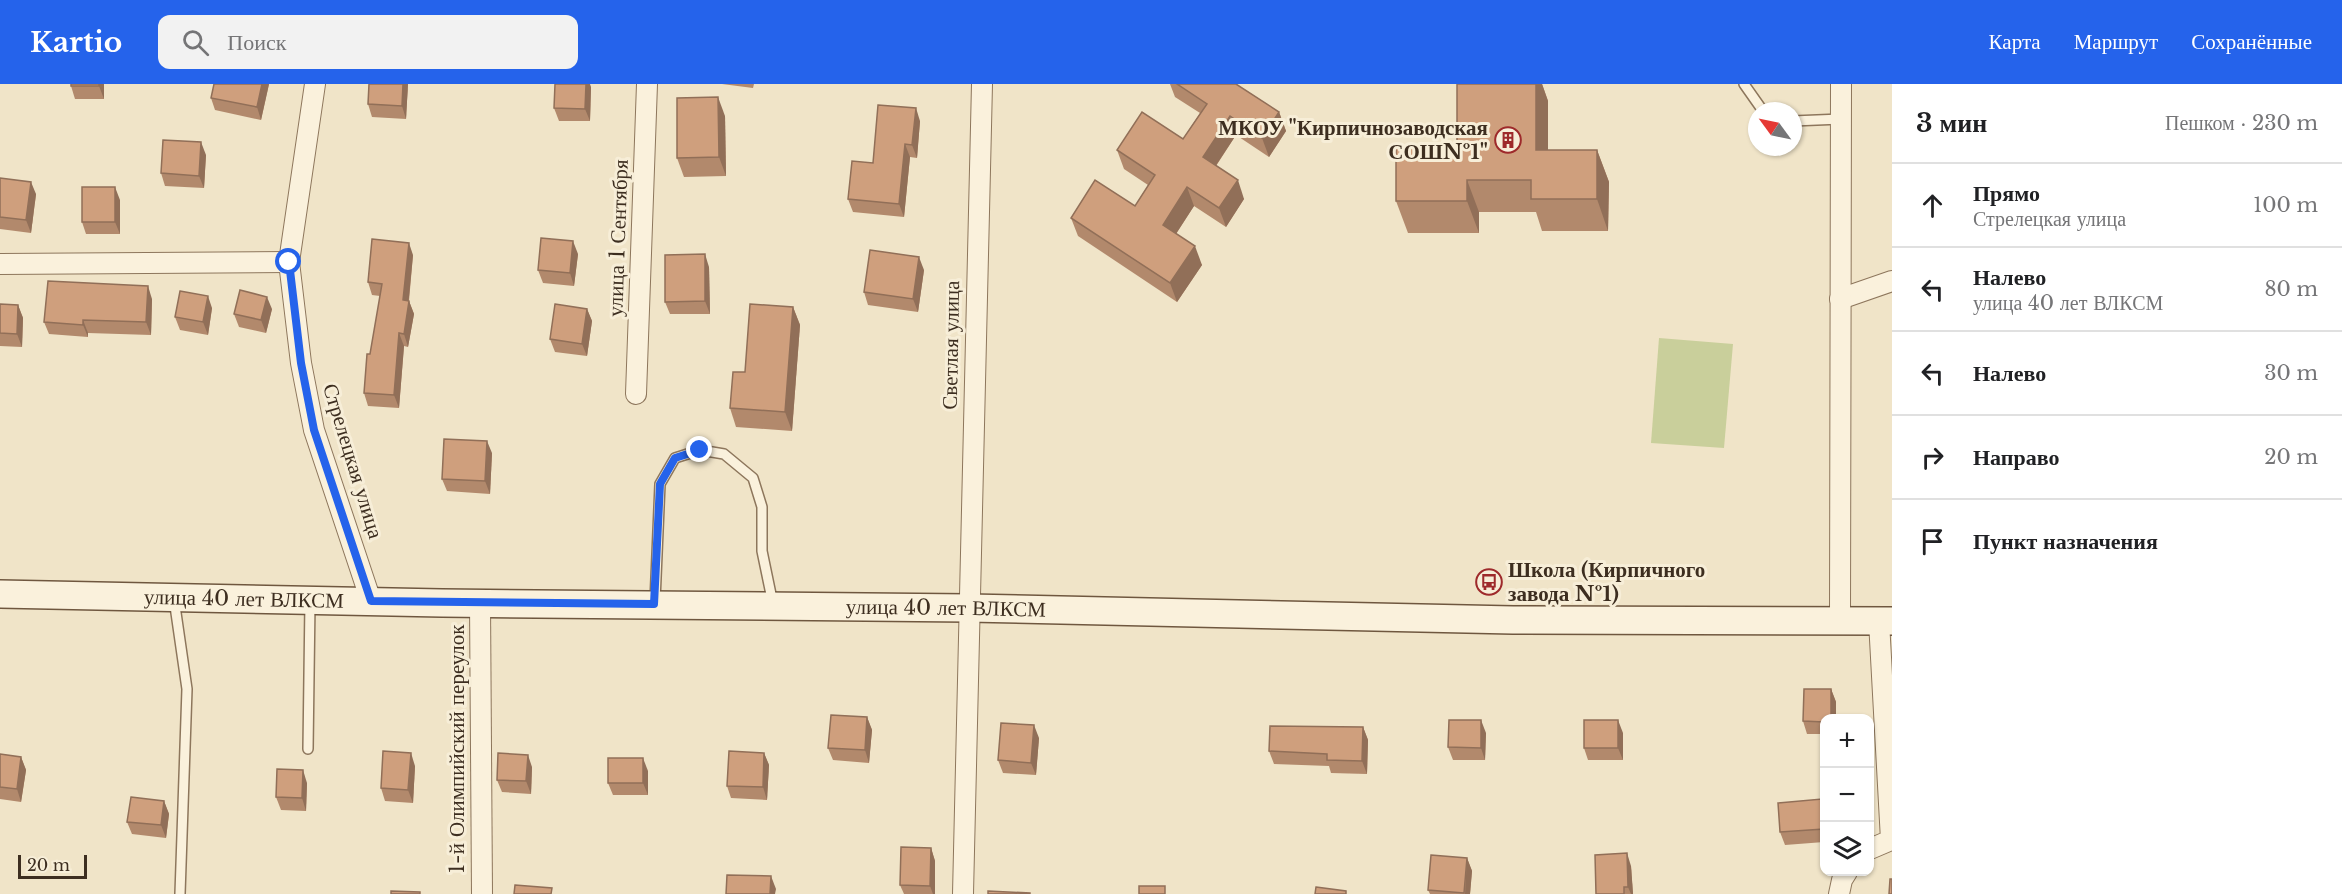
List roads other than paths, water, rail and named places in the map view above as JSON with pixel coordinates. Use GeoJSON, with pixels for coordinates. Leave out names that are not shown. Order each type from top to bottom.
{"type":"FeatureCollection","features":[{"type":"Feature","properties":{"kind":"street","name":"Стрелецкая улица"},"geometry":{"type":"LineString","coordinates":[[315,84],[289,262],[301,363],[314,430],[371,601]]}},
{"type":"Feature","properties":{"kind":"street","name":"улица 1 Сентября"},"geometry":{"type":"LineString","coordinates":[[636,394],[647,84]]}},
{"type":"Feature","properties":{"kind":"street","name":"Светлая улица"},"geometry":{"type":"LineString","coordinates":[[963,894],[982,84]]}},
{"type":"Feature","properties":{"kind":"street"},"geometry":{"type":"LineString","coordinates":[[1840,619],[1841,84]]}},
{"type":"Feature","properties":{"kind":"street"},"geometry":{"type":"LineString","coordinates":[[0,264],[289,262]]}},
{"type":"Feature","properties":{"kind":"street"},"geometry":{"type":"LineString","coordinates":[[1840,299],[1892,280]]}},
{"type":"Feature","properties":{"kind":"street","name":"улица 40 лет ВЛКСМ"},"geometry":{"type":"LineString","coordinates":[[0,594],[480,603],[969,608],[1501,620],[1840,619],[1886,621]]}},
{"type":"Feature","properties":{"kind":"street","name":"1-й Олимпийский переулок"},"geometry":{"type":"LineString","coordinates":[[480,603],[482,894]]}},
{"type":"Feature","properties":{"kind":"street"},"geometry":{"type":"LineString","coordinates":[[1874,847],[1892,840],[1886,621]]}},
{"type":"Feature","properties":{"kind":"street"},"geometry":{"type":"LineString","coordinates":[[1839,894],[1844,876]]}},
{"type":"Feature","properties":{"kind":"lane"},"geometry":{"type":"LineString","coordinates":[[1744,84],[1757,102]]}},
{"type":"Feature","properties":{"kind":"lane"},"geometry":{"type":"LineString","coordinates":[[1802,121],[1841,119]]}},
{"type":"Feature","properties":{"kind":"lane"},"geometry":{"type":"LineString","coordinates":[[654,604],[660,484],[675,458],[700,450],[724,454],[753,478],[762,507],[762,551],[774,606]]}},
{"type":"Feature","properties":{"kind":"lane"},"geometry":{"type":"LineString","coordinates":[[174,597],[187,689],[180,894]]}},
{"type":"Feature","properties":{"kind":"lane"},"geometry":{"type":"LineString","coordinates":[[308,749],[310,599]]}},
{"type":"Feature","properties":{"kind":"place","name":"МКОУ \"Кирпичнозаводская СОШ№1\""},"geometry":{"type":"Point","coordinates":[1508,140]}},
{"type":"Feature","properties":{"kind":"place","name":"Школа (Кирпичного завода №1)"},"geometry":{"type":"Point","coordinates":[1489,582]}}]}
